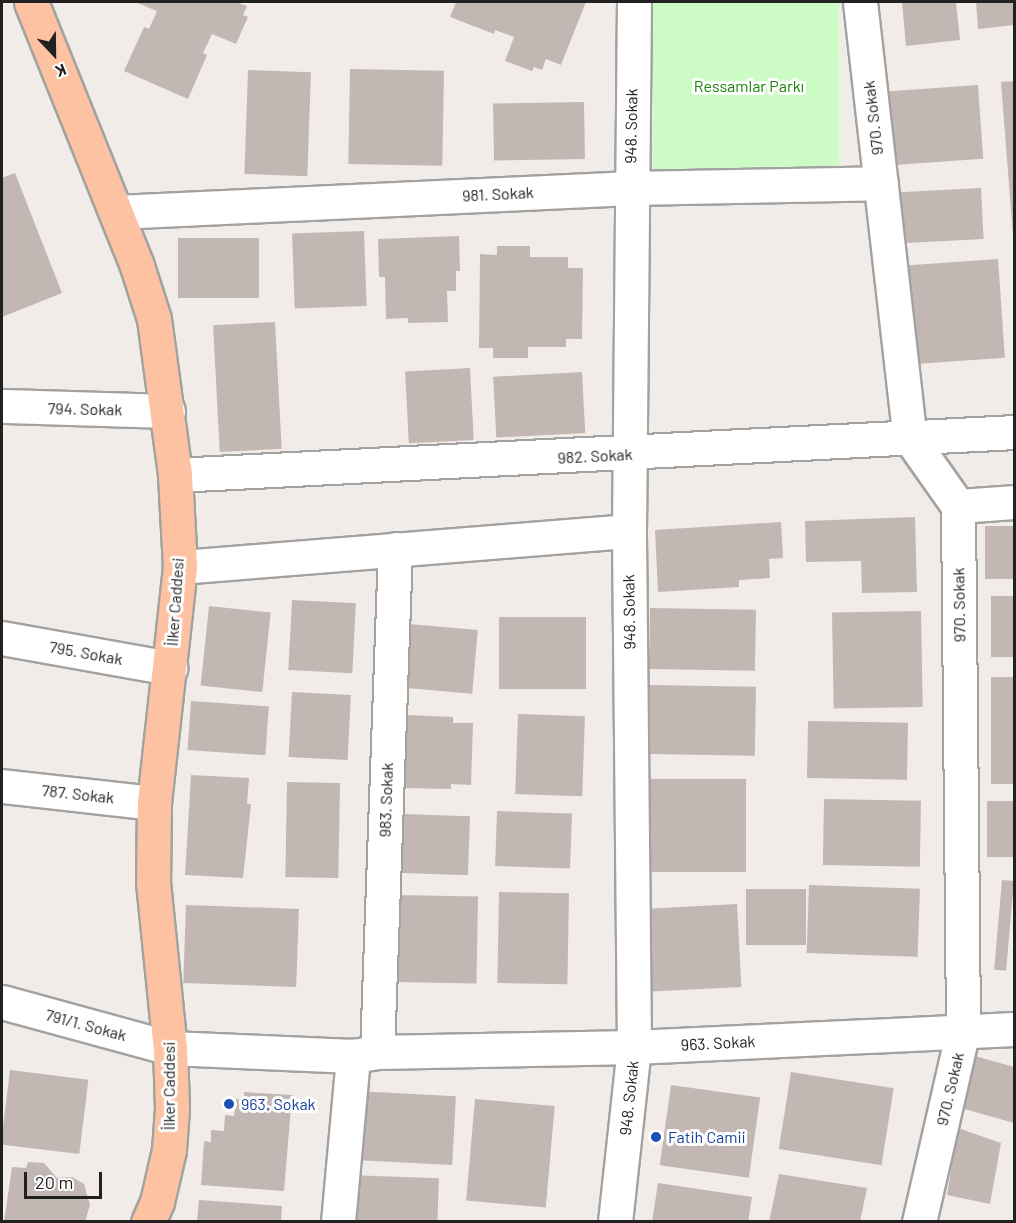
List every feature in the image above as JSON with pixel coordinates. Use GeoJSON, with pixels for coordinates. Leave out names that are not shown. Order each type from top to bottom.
{"type":"FeatureCollection","features":[{"type":"Feature","properties":{"kind":"main road","name":"İlker Caddesi"},"geometry":{"type":"LineString","coordinates":[[31,2],[116,212],[154,319],[175,475],[180,567],[154,803],[153,882],[170,1048],[169,1150],[157,1202],[148,1221]]}},
{"type":"Feature","properties":{"kind":"street","name":"948. Sokak"},"geometry":{"type":"LineString","coordinates":[[615,1221],[634,1047],[628,531],[630,188],[634,2]]}},
{"type":"Feature","properties":{"kind":"street","name":"970. Sokak"},"geometry":{"type":"LineString","coordinates":[[860,2],[910,438],[958,506],[963,1030],[919,1221]]}},
{"type":"Feature","properties":{"kind":"street","name":"981. Sokak"},"geometry":{"type":"LineString","coordinates":[[116,212],[630,188],[881,183]]}},
{"type":"Feature","properties":{"kind":"street","name":"794. Sokak"},"geometry":{"type":"LineString","coordinates":[[2,406],[168,411]]}},
{"type":"Feature","properties":{"kind":"street","name":"982. Sokak"},"geometry":{"type":"LineString","coordinates":[[175,475],[630,455],[1014,432]]}},
{"type":"Feature","properties":{"kind":"street"},"geometry":{"type":"LineString","coordinates":[[958,506],[1014,502]]}},
{"type":"Feature","properties":{"kind":"street"},"geometry":{"type":"LineString","coordinates":[[180,567],[628,531]]}},
{"type":"Feature","properties":{"kind":"street","name":"983. Sokak"},"geometry":{"type":"LineString","coordinates":[[338,1221],[365,1054],[395,549]]}},
{"type":"Feature","properties":{"kind":"street","name":"795. Sokak"},"geometry":{"type":"LineString","coordinates":[[2,638],[170,669]]}},
{"type":"Feature","properties":{"kind":"street","name":"787. Sokak"},"geometry":{"type":"LineString","coordinates":[[2,786],[154,803]]}},
{"type":"Feature","properties":{"kind":"street","name":"791/1. Sokak"},"geometry":{"type":"LineString","coordinates":[[2,1002],[170,1048]]}},
{"type":"Feature","properties":{"kind":"street","name":"963. Sokak"},"geometry":{"type":"LineString","coordinates":[[170,1048],[365,1054],[634,1047],[1014,1029]]}},
{"type":"Feature","properties":{"kind":"green space","name":"Ressamlar Parkı"},"geometry":{"type":"Polygon","coordinates":[[[653,2],[839,2],[839,171],[653,171],[653,2]]]}},
{"type":"Feature","properties":{"kind":"building"},"geometry":{"type":"Polygon","coordinates":[[[135,2],[236,2],[247,6],[243,15],[248,17],[236,44],[212,34],[203,53],[207,55],[188,99],[124,71],[144,27],[149,29],[157,11],[135,2]]]}},
{"type":"Feature","properties":{"kind":"building"},"geometry":{"type":"Polygon","coordinates":[[[456,2],[586,2],[561,65],[546,59],[542,70],[534,67],[532,71],[505,61],[514,37],[495,30],[494,34],[450,17],[456,2]]]}},
{"type":"Feature","properties":{"kind":"building"},"geometry":{"type":"Polygon","coordinates":[[[902,2],[956,2],[960,40],[906,46],[902,2]]]}},
{"type":"Feature","properties":{"kind":"building"},"geometry":{"type":"Polygon","coordinates":[[[976,2],[1014,2],[1014,25],[978,29],[976,2]]]}},
{"type":"Feature","properties":{"kind":"building"},"geometry":{"type":"Polygon","coordinates":[[[350,69],[444,71],[442,166],[348,164],[350,69]]]}},
{"type":"Feature","properties":{"kind":"building"},"geometry":{"type":"Polygon","coordinates":[[[248,70],[311,72],[307,176],[244,174],[248,70]]]}},
{"type":"Feature","properties":{"kind":"building"},"geometry":{"type":"Polygon","coordinates":[[[1014,81],[1014,235],[1013,236],[1001,82],[1014,81]]]}},
{"type":"Feature","properties":{"kind":"building"},"geometry":{"type":"Polygon","coordinates":[[[978,85],[983,159],[894,165],[889,91],[978,85]]]}},
{"type":"Feature","properties":{"kind":"building"},"geometry":{"type":"Polygon","coordinates":[[[584,102],[585,159],[494,161],[493,104],[584,102]]]}},
{"type":"Feature","properties":{"kind":"building"},"geometry":{"type":"Polygon","coordinates":[[[15,173],[62,293],[2,317],[2,178],[15,173]]]}},
{"type":"Feature","properties":{"kind":"building"},"geometry":{"type":"Polygon","coordinates":[[[981,188],[984,239],[897,243],[894,193],[981,188]]]}},
{"type":"Feature","properties":{"kind":"building"},"geometry":{"type":"Polygon","coordinates":[[[364,231],[367,306],[295,308],[292,234],[364,231]]]}},
{"type":"Feature","properties":{"kind":"building"},"geometry":{"type":"Polygon","coordinates":[[[459,236],[460,271],[456,271],[456,291],[447,291],[448,322],[408,323],[408,318],[386,319],[385,277],[379,277],[378,239],[459,236]]]}},
{"type":"Feature","properties":{"kind":"building"},"geometry":{"type":"Polygon","coordinates":[[[178,238],[259,238],[259,298],[178,298],[178,238]]]}},
{"type":"Feature","properties":{"kind":"building"},"geometry":{"type":"Polygon","coordinates":[[[497,246],[530,246],[530,257],[568,257],[568,268],[583,268],[582,339],[566,339],[566,347],[528,347],[528,358],[493,358],[493,348],[479,348],[480,254],[497,255],[497,246]]]}},
{"type":"Feature","properties":{"kind":"building"},"geometry":{"type":"Polygon","coordinates":[[[998,259],[1005,358],[908,365],[901,266],[998,259]]]}},
{"type":"Feature","properties":{"kind":"building"},"geometry":{"type":"Polygon","coordinates":[[[275,322],[282,449],[220,452],[213,325],[275,322]]]}},
{"type":"Feature","properties":{"kind":"building"},"geometry":{"type":"Polygon","coordinates":[[[470,368],[474,440],[409,443],[405,371],[470,368]]]}},
{"type":"Feature","properties":{"kind":"building"},"geometry":{"type":"Polygon","coordinates":[[[582,372],[585,433],[496,438],[493,377],[582,372]]]}},
{"type":"Feature","properties":{"kind":"building"},"geometry":{"type":"Polygon","coordinates":[[[915,517],[917,592],[862,593],[861,561],[806,562],[805,521],[915,517]]]}},
{"type":"Feature","properties":{"kind":"building"},"geometry":{"type":"Polygon","coordinates":[[[781,522],[783,558],[769,559],[770,578],[739,580],[739,587],[658,592],[655,530],[781,522]]]}},
{"type":"Feature","properties":{"kind":"building"},"geometry":{"type":"Polygon","coordinates":[[[985,526],[1014,526],[1014,579],[985,579],[985,526]]]}},
{"type":"Feature","properties":{"kind":"building"},"geometry":{"type":"Polygon","coordinates":[[[991,596],[1014,596],[1014,657],[991,657],[991,596]]]}},
{"type":"Feature","properties":{"kind":"building"},"geometry":{"type":"Polygon","coordinates":[[[292,600],[356,603],[352,673],[288,670],[292,600]]]}},
{"type":"Feature","properties":{"kind":"building"},"geometry":{"type":"Polygon","coordinates":[[[209,606],[271,612],[262,692],[201,686],[209,606]]]}},
{"type":"Feature","properties":{"kind":"building"},"geometry":{"type":"Polygon","coordinates":[[[650,608],[756,610],[755,671],[649,669],[650,608]]]}},
{"type":"Feature","properties":{"kind":"building"},"geometry":{"type":"Polygon","coordinates":[[[921,611],[923,707],[834,709],[832,613],[921,611]]]}},
{"type":"Feature","properties":{"kind":"building"},"geometry":{"type":"Polygon","coordinates":[[[499,617],[586,617],[586,689],[499,689],[499,617]]]}},
{"type":"Feature","properties":{"kind":"building"},"geometry":{"type":"Polygon","coordinates":[[[409,624],[478,630],[472,694],[403,688],[409,624]]]}},
{"type":"Feature","properties":{"kind":"building"},"geometry":{"type":"Polygon","coordinates":[[[991,677],[1014,677],[1014,784],[991,784],[991,677]]]}},
{"type":"Feature","properties":{"kind":"building"},"geometry":{"type":"Polygon","coordinates":[[[649,685],[756,687],[755,756],[648,754],[649,685]]]}},
{"type":"Feature","properties":{"kind":"building"},"geometry":{"type":"Polygon","coordinates":[[[292,692],[351,695],[348,760],[289,757],[292,692]]]}},
{"type":"Feature","properties":{"kind":"building"},"geometry":{"type":"Polygon","coordinates":[[[191,701],[269,706],[265,755],[188,750],[191,701]]]}},
{"type":"Feature","properties":{"kind":"building"},"geometry":{"type":"Polygon","coordinates":[[[518,714],[585,716],[582,796],[515,794],[518,714]]]}},
{"type":"Feature","properties":{"kind":"building"},"geometry":{"type":"Polygon","coordinates":[[[407,715],[453,717],[453,723],[473,723],[471,785],[451,784],[451,789],[404,788],[407,715]]]}},
{"type":"Feature","properties":{"kind":"building"},"geometry":{"type":"Polygon","coordinates":[[[808,721],[908,723],[907,780],[807,778],[808,721]]]}},
{"type":"Feature","properties":{"kind":"building"},"geometry":{"type":"Polygon","coordinates":[[[191,775],[249,778],[247,804],[251,804],[243,878],[185,875],[191,775]]]}},
{"type":"Feature","properties":{"kind":"building"},"geometry":{"type":"Polygon","coordinates":[[[648,779],[746,779],[746,872],[648,872],[648,779]]]}},
{"type":"Feature","properties":{"kind":"building"},"geometry":{"type":"Polygon","coordinates":[[[287,782],[340,783],[338,878],[285,877],[287,782]]]}},
{"type":"Feature","properties":{"kind":"building"},"geometry":{"type":"Polygon","coordinates":[[[824,799],[921,801],[920,867],[823,865],[824,799]]]}},
{"type":"Feature","properties":{"kind":"building"},"geometry":{"type":"Polygon","coordinates":[[[987,801],[1014,801],[1014,857],[987,857],[987,801]]]}},
{"type":"Feature","properties":{"kind":"building"},"geometry":{"type":"Polygon","coordinates":[[[497,811],[572,814],[570,869],[495,866],[497,811]]]}},
{"type":"Feature","properties":{"kind":"building"},"geometry":{"type":"Polygon","coordinates":[[[404,814],[470,816],[468,875],[402,873],[404,814]]]}},
{"type":"Feature","properties":{"kind":"building"},"geometry":{"type":"Polygon","coordinates":[[[1002,880],[1014,881],[1006,971],[994,970],[1002,880]]]}},
{"type":"Feature","properties":{"kind":"building"},"geometry":{"type":"Polygon","coordinates":[[[809,885],[920,889],[918,957],[807,953],[809,885]]]}},
{"type":"Feature","properties":{"kind":"building"},"geometry":{"type":"Polygon","coordinates":[[[746,889],[806,889],[806,945],[746,945],[746,889]]]}},
{"type":"Feature","properties":{"kind":"building"},"geometry":{"type":"Polygon","coordinates":[[[499,892],[569,893],[567,984],[497,983],[499,892]]]}},
{"type":"Feature","properties":{"kind":"building"},"geometry":{"type":"Polygon","coordinates":[[[396,895],[478,896],[476,983],[394,982],[396,895]]]}},
{"type":"Feature","properties":{"kind":"building"},"geometry":{"type":"Polygon","coordinates":[[[737,904],[741,987],[651,992],[647,909],[737,904]]]}},
{"type":"Feature","properties":{"kind":"building"},"geometry":{"type":"Polygon","coordinates":[[[186,905],[299,909],[296,987],[183,983],[186,905]]]}},
{"type":"Feature","properties":{"kind":"building"},"geometry":{"type":"Polygon","coordinates":[[[975,1056],[1014,1067],[1014,1123],[961,1108],[975,1056]]]}},
{"type":"Feature","properties":{"kind":"building"},"geometry":{"type":"Polygon","coordinates":[[[10,1070],[88,1080],[79,1154],[2,1145],[10,1070]]]}},
{"type":"Feature","properties":{"kind":"building"},"geometry":{"type":"Polygon","coordinates":[[[791,1072],[894,1088],[882,1165],[779,1149],[791,1072]]]}},
{"type":"Feature","properties":{"kind":"building"},"geometry":{"type":"Polygon","coordinates":[[[671,1085],[760,1098],[749,1178],[660,1165],[671,1085]]]}},
{"type":"Feature","properties":{"kind":"building"},"geometry":{"type":"Polygon","coordinates":[[[357,1091],[456,1096],[452,1165],[353,1160],[357,1091]]]}},
{"type":"Feature","properties":{"kind":"building"},"geometry":{"type":"Polygon","coordinates":[[[244,1092],[292,1095],[284,1191],[201,1185],[204,1141],[211,1142],[211,1130],[224,1131],[225,1115],[234,1116],[236,1099],[244,1100],[244,1092]]]}},
{"type":"Feature","properties":{"kind":"building"},"geometry":{"type":"Polygon","coordinates":[[[475,1099],[555,1106],[546,1208],[466,1201],[475,1099]]]}},
{"type":"Feature","properties":{"kind":"building"},"geometry":{"type":"Polygon","coordinates":[[[958,1128],[1001,1143],[990,1204],[947,1195],[958,1128]]]}},
{"type":"Feature","properties":{"kind":"building"},"geometry":{"type":"Polygon","coordinates":[[[28,1162],[44,1163],[57,1178],[72,1177],[84,1184],[90,1205],[85,1222],[4,1222],[12,1167],[26,1168],[28,1162]]]}},
{"type":"Feature","properties":{"kind":"building"},"geometry":{"type":"Polygon","coordinates":[[[779,1174],[867,1188],[860,1222],[769,1222],[779,1174]]]}},
{"type":"Feature","properties":{"kind":"building"},"geometry":{"type":"Polygon","coordinates":[[[348,1175],[439,1178],[437,1222],[346,1222],[348,1175]]]}},
{"type":"Feature","properties":{"kind":"building"},"geometry":{"type":"Polygon","coordinates":[[[658,1183],[752,1197],[748,1222],[652,1222],[658,1183]]]}},
{"type":"Feature","properties":{"kind":"building"},"geometry":{"type":"Polygon","coordinates":[[[199,1200],[282,1206],[281,1222],[197,1222],[199,1200]]]}},
{"type":"Feature","properties":{"kind":"place","name":"963. Sokak"},"geometry":{"type":"Point","coordinates":[229,1104]}},
{"type":"Feature","properties":{"kind":"place","name":"Fatih Camii"},"geometry":{"type":"Point","coordinates":[656,1137]}}]}
